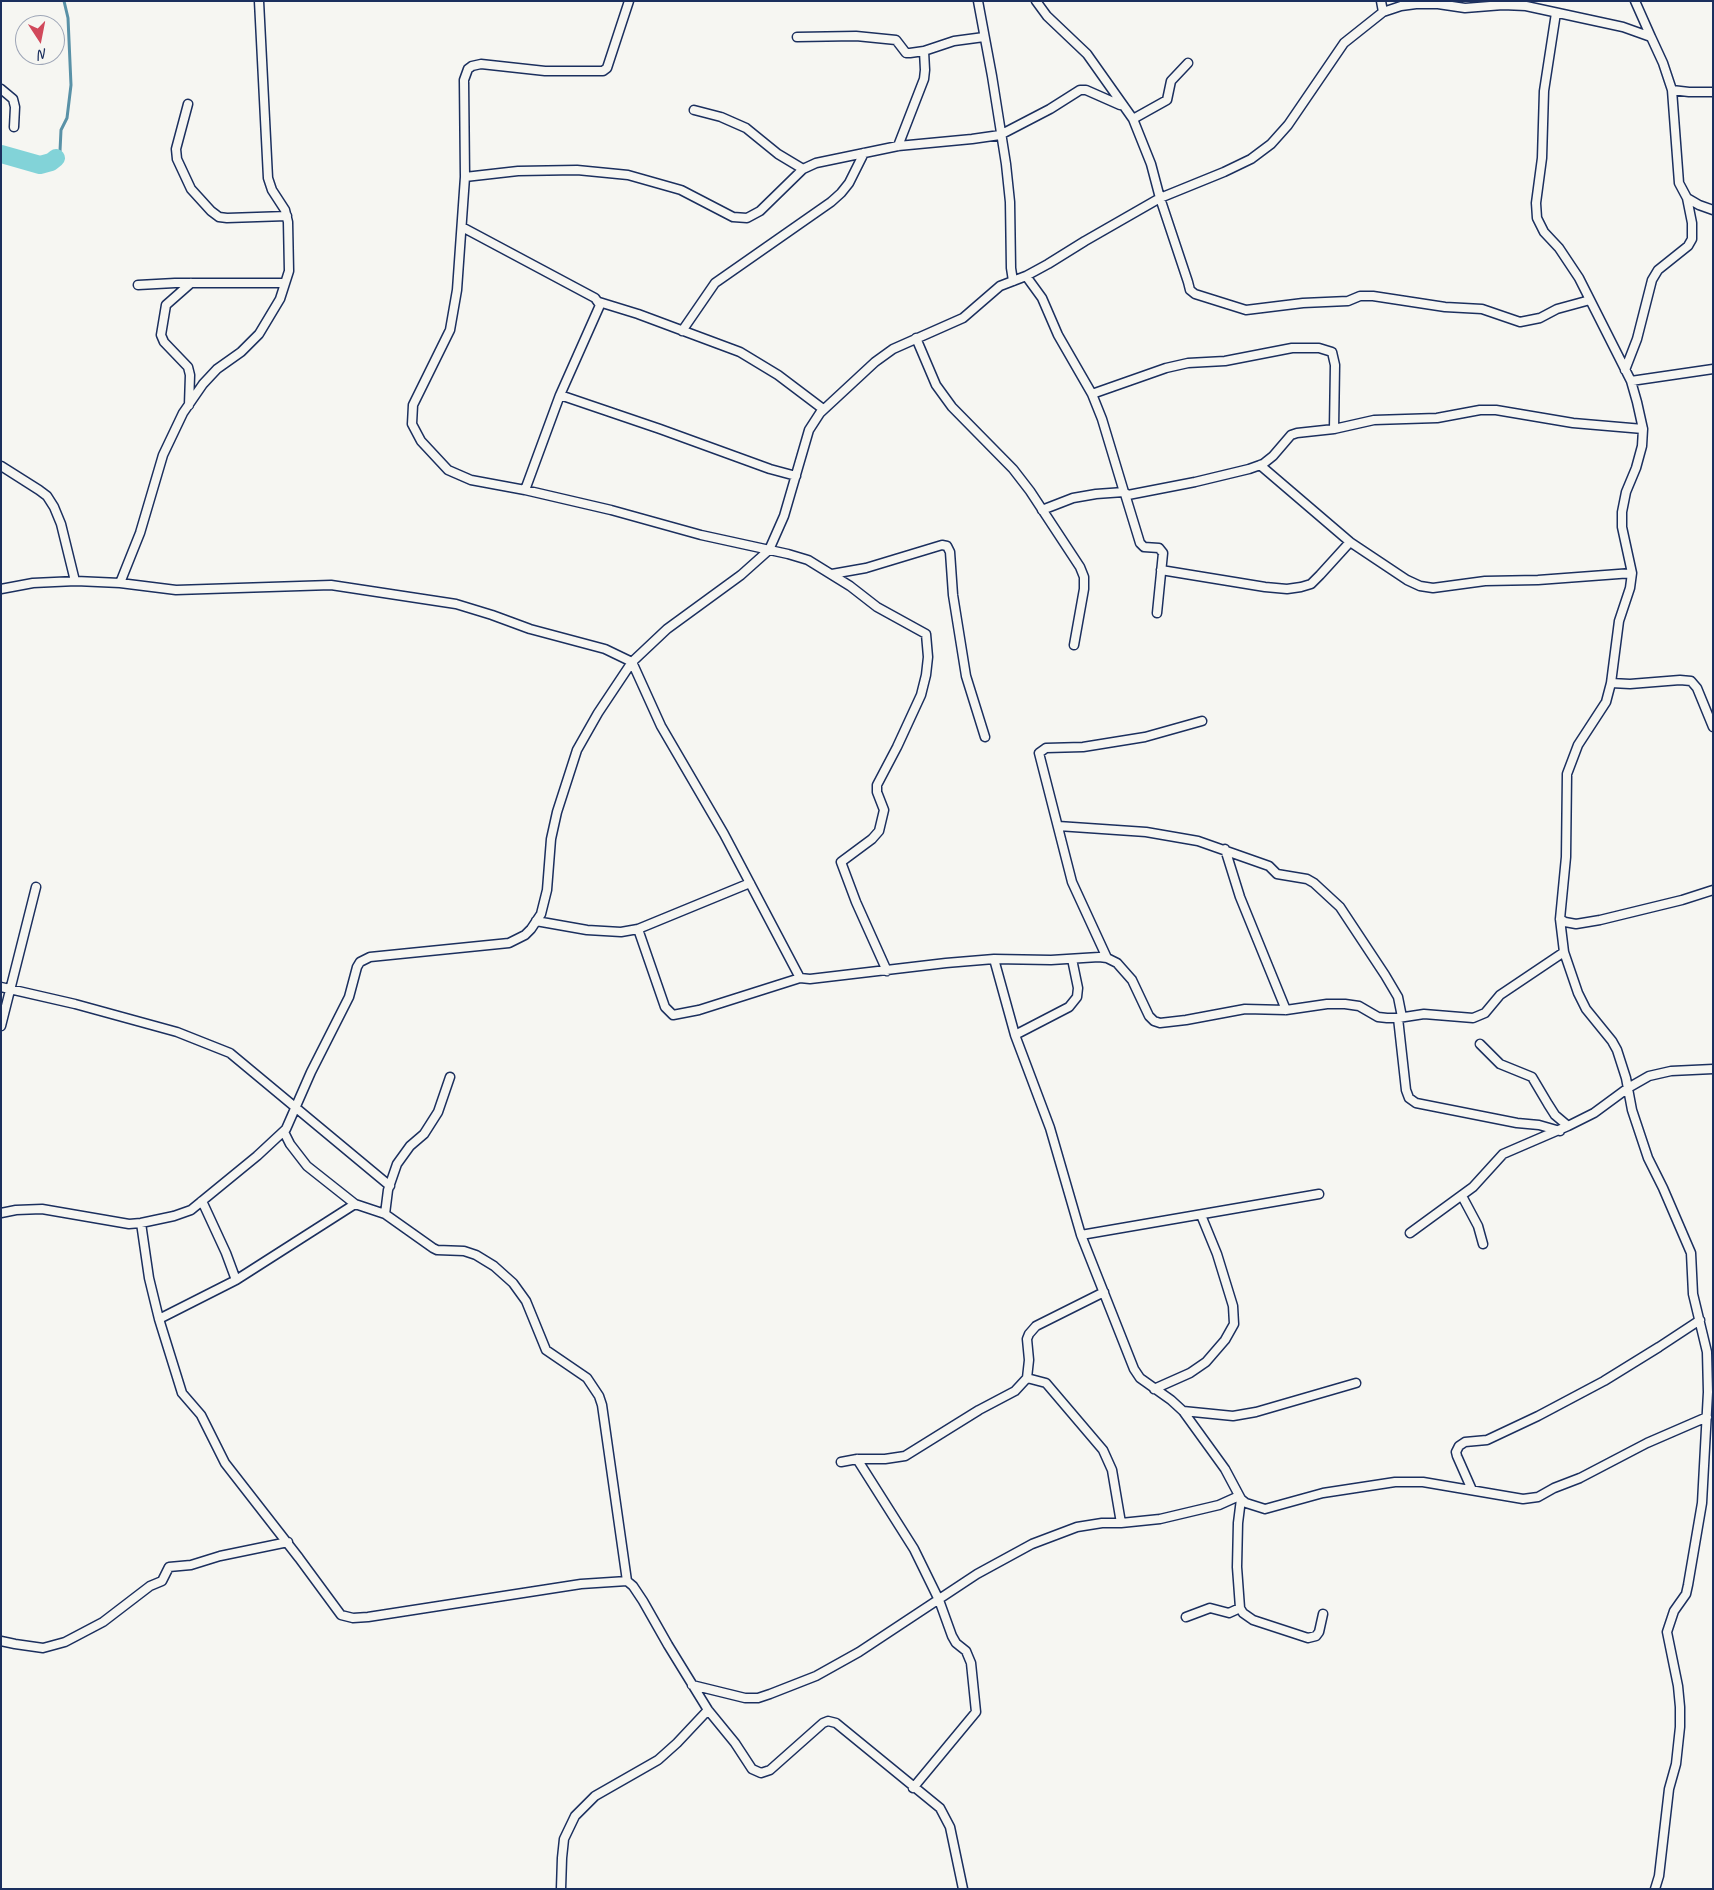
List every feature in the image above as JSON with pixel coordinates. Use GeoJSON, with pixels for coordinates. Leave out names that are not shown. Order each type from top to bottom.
{"type":"FeatureCollection","features":[{"type":"Feature","properties":{"kind":"street"},"geometry":{"type":"LineString","coordinates":[[120,583],[140,533],[162,456],[183,413],[203,384],[259,334],[274,312],[289,270],[289,229],[287,216],[272,190],[268,178],[259,1]]}},
{"type":"Feature","properties":{"kind":"street"},"geometry":{"type":"LineString","coordinates":[[629,1],[607,68],[603,71],[545,71],[481,64],[468,69],[464,80],[465,177],[457,290],[450,330],[413,405],[412,424],[421,442],[448,470],[470,480],[525,490],[611,510],[701,535],[808,560],[850,586],[878,607],[924,632],[927,637],[926,675],[921,695],[877,785],[877,792],[884,810],[883,820],[879,831],[872,839],[841,862],[856,902],[888,971]]}},
{"type":"Feature","properties":{"kind":"street"},"geometry":{"type":"LineString","coordinates":[[978,1],[992,76],[1010,202],[1011,268],[1013,281]]}},
{"type":"Feature","properties":{"kind":"street"},"geometry":{"type":"LineString","coordinates":[[1036,1],[1047,16],[1087,54],[1133,119],[1151,164],[1190,290],[1195,294],[1246,310],[1373,296],[1423,305],[1482,309],[1520,322],[1540,318],[1557,310],[1590,300]]}},
{"type":"Feature","properties":{"kind":"street"},"geometry":{"type":"LineString","coordinates":[[1381,1],[1383,12]]}},
{"type":"Feature","properties":{"kind":"street"},"geometry":{"type":"LineString","coordinates":[[1624,370],[1637,339],[1652,280],[1658,270],[1688,246],[1692,239],[1692,222],[1687,198],[1678,183],[1675,108],[1672,90],[1663,63],[1635,1]]}},
{"type":"Feature","properties":{"kind":"street"},"geometry":{"type":"LineString","coordinates":[[1,1213],[16,1210],[42,1209],[112,1222],[141,1223],[174,1216],[191,1210],[284,1132],[311,1072],[349,997],[360,962],[370,957],[509,943],[525,935],[541,914],[547,890],[551,839],[557,812],[577,750],[598,713],[632,662],[667,629],[741,575],[769,550],[784,516],[808,430],[823,409],[892,349],[963,318],[1000,286],[1026,276],[1160,198],[1251,159],[1271,144],[1288,125],[1344,43],[1383,12],[1416,4],[1438,4],[1465,8],[1503,5],[1526,6],[1623,27],[1651,36]]}},
{"type":"Feature","properties":{"kind":"street"},"geometry":{"type":"LineString","coordinates":[[1556,13],[1544,91],[1542,158],[1536,203],[1537,218],[1544,232],[1571,265],[1631,381],[1638,402],[1642,429],[1642,446],[1636,468],[1626,492],[1622,512],[1624,535],[1632,573],[1630,588],[1619,621],[1611,683],[1606,702],[1578,745],[1567,774],[1566,857],[1560,919],[1564,952],[1578,994],[1586,1009],[1617,1050],[1632,1110],[1648,1158],[1691,1253],[1693,1294],[1707,1352],[1707,1417],[1702,1503],[1692,1571],[1686,1594],[1674,1611],[1667,1632],[1678,1686],[1680,1727],[1679,1746],[1669,1789],[1656,1889]]}},
{"type":"Feature","properties":{"kind":"street"},"geometry":{"type":"LineString","coordinates":[[797,38],[856,36],[896,40],[906,52],[924,51],[954,41],[984,37]]}},
{"type":"Feature","properties":{"kind":"street"},"geometry":{"type":"LineString","coordinates":[[898,146],[924,78],[924,51]]}},
{"type":"Feature","properties":{"kind":"street"},"geometry":{"type":"LineString","coordinates":[[1133,119],[1167,100],[1171,81],[1188,63]]}},
{"type":"Feature","properties":{"kind":"street"},"geometry":{"type":"LineString","coordinates":[[1,89],[13,99],[15,107],[14,127]]}},
{"type":"Feature","properties":{"kind":"street"},"geometry":{"type":"LineString","coordinates":[[465,177],[518,172],[577,170],[628,175],[681,190],[733,217],[747,218],[760,211],[803,169],[828,160],[898,146],[1000,135],[1050,109],[1080,90],[1086,90],[1122,105]]}},
{"type":"Feature","properties":{"kind":"street"},"geometry":{"type":"LineString","coordinates":[[1672,90],[1713,92]]}},
{"type":"Feature","properties":{"kind":"street"},"geometry":{"type":"LineString","coordinates":[[188,104],[176,149],[177,159],[190,189],[219,217],[287,216]]}},
{"type":"Feature","properties":{"kind":"street"},"geometry":{"type":"LineString","coordinates":[[694,110],[721,117],[746,128],[778,154],[803,169]]}},
{"type":"Feature","properties":{"kind":"street"},"geometry":{"type":"LineString","coordinates":[[682,331],[715,283],[831,202],[841,193],[849,183],[864,153]]}},
{"type":"Feature","properties":{"kind":"street"},"geometry":{"type":"LineString","coordinates":[[1687,198],[1713,210]]}},
{"type":"Feature","properties":{"kind":"street"},"geometry":{"type":"LineString","coordinates":[[462,227],[595,298],[599,302],[638,314],[740,352],[778,374],[823,409]]}},
{"type":"Feature","properties":{"kind":"street"},"geometry":{"type":"LineString","coordinates":[[1026,276],[1042,298],[1058,335],[1092,394],[1102,419],[1140,544],[1144,548],[1162,550],[1157,613]]}},
{"type":"Feature","properties":{"kind":"street"},"geometry":{"type":"LineString","coordinates":[[189,405],[190,375],[188,367],[164,342],[161,335],[166,305],[191,283]]}},
{"type":"Feature","properties":{"kind":"street"},"geometry":{"type":"LineString","coordinates":[[138,285],[285,283]]}},
{"type":"Feature","properties":{"kind":"street"},"geometry":{"type":"LineString","coordinates":[[525,490],[560,395],[599,310],[599,302]]}},
{"type":"Feature","properties":{"kind":"street"},"geometry":{"type":"LineString","coordinates":[[916,338],[936,384],[952,408],[1012,469],[1030,491],[1066,544],[1084,577],[1081,612],[1074,645]]}},
{"type":"Feature","properties":{"kind":"street"},"geometry":{"type":"LineString","coordinates":[[1092,394],[1166,368],[1188,363],[1225,361],[1292,348],[1319,348],[1332,352],[1335,365],[1334,429]]}},
{"type":"Feature","properties":{"kind":"street"},"geometry":{"type":"LineString","coordinates":[[1631,381],[1713,369]]}},
{"type":"Feature","properties":{"kind":"street"},"geometry":{"type":"LineString","coordinates":[[560,395],[644,423],[770,469],[796,476]]}},
{"type":"Feature","properties":{"kind":"street"},"geometry":{"type":"LineString","coordinates":[[1042,510],[1073,498],[1096,494],[1124,493],[1131,495],[1195,482],[1260,465],[1274,456],[1291,435],[1334,429],[1374,420],[1437,418],[1488,410],[1572,423],[1642,429]]}},
{"type":"Feature","properties":{"kind":"street"},"geometry":{"type":"LineString","coordinates":[[1260,465],[1350,542],[1407,580],[1425,588],[1484,581],[1538,580],[1632,573]]}},
{"type":"Feature","properties":{"kind":"street"},"geometry":{"type":"LineString","coordinates":[[1,466],[47,496],[61,524],[75,581]]}},
{"type":"Feature","properties":{"kind":"street"},"geometry":{"type":"LineString","coordinates":[[1161,570],[1265,587],[1287,589],[1301,587],[1311,584],[1350,542]]}},
{"type":"Feature","properties":{"kind":"street"},"geometry":{"type":"LineString","coordinates":[[832,574],[866,568],[942,545],[947,546],[950,552],[952,595],[966,676],[985,737]]}},
{"type":"Feature","properties":{"kind":"street"},"geometry":{"type":"LineString","coordinates":[[1,590],[33,583],[75,581],[120,583],[176,590],[330,585],[456,604],[492,614],[530,629],[605,649],[632,662],[661,726],[724,834],[774,932],[800,978]]}},
{"type":"Feature","properties":{"kind":"street"},"geometry":{"type":"LineString","coordinates":[[1611,683],[1691,681],[1697,688],[1713,727]]}},
{"type":"Feature","properties":{"kind":"street"},"geometry":{"type":"LineString","coordinates":[[1107,958],[1072,882],[1039,753],[1041,750],[1083,747],[1145,737],[1202,721]]}},
{"type":"Feature","properties":{"kind":"street"},"geometry":{"type":"LineString","coordinates":[[1058,826],[1146,832],[1198,841],[1268,866],[1277,874],[1307,879],[1324,891],[1340,907],[1398,997],[1406,1090],[1409,1098],[1416,1103],[1517,1123],[1539,1125],[1560,1131]]}},
{"type":"Feature","properties":{"kind":"street"},"geometry":{"type":"LineString","coordinates":[[1225,850],[1240,897],[1286,1010]]}},
{"type":"Feature","properties":{"kind":"street"},"geometry":{"type":"LineString","coordinates":[[536,921],[587,930],[621,932],[638,929],[750,883]]}},
{"type":"Feature","properties":{"kind":"street"},"geometry":{"type":"LineString","coordinates":[[1,1026],[36,887]]}},
{"type":"Feature","properties":{"kind":"street"},"geometry":{"type":"LineString","coordinates":[[1560,919],[1576,924],[1600,920],[1682,900],[1713,890]]}},
{"type":"Feature","properties":{"kind":"street"},"geometry":{"type":"LineString","coordinates":[[638,929],[665,1007],[673,1014],[699,1010],[800,978],[810,979],[994,959],[1072,960],[1107,958],[1117,963],[1132,980],[1149,1016],[1154,1021],[1160,1023],[1245,1009],[1286,1010],[1327,1004],[1359,1006],[1378,1017],[1400,1018],[1424,1014],[1440,1014],[1466,1018],[1485,1013],[1500,996],[1564,952]]}},
{"type":"Feature","properties":{"kind":"street"},"geometry":{"type":"LineString","coordinates":[[994,959],[1015,1034],[1050,1128],[1081,1235],[1134,1369],[1140,1378],[1183,1411],[1225,1469],[1240,1497],[1250,1506],[1265,1509],[1289,1504],[1323,1493],[1395,1482],[1423,1482],[1523,1499],[1538,1497],[1554,1488],[1580,1478],[1661,1436],[1707,1417]]}},
{"type":"Feature","properties":{"kind":"street"},"geometry":{"type":"LineString","coordinates":[[1015,1034],[1069,1007],[1078,996],[1072,960]]}},
{"type":"Feature","properties":{"kind":"street"},"geometry":{"type":"LineString","coordinates":[[1,987],[12,988],[177,1032],[230,1053],[390,1186]]}},
{"type":"Feature","properties":{"kind":"street"},"geometry":{"type":"LineString","coordinates":[[1480,1044],[1500,1064],[1532,1077],[1555,1114],[1568,1126]]}},
{"type":"Feature","properties":{"kind":"street"},"geometry":{"type":"LineString","coordinates":[[1410,1233],[1473,1187],[1503,1154],[1560,1131],[1612,1101],[1628,1088],[1657,1073],[1713,1068]]}},
{"type":"Feature","properties":{"kind":"street"},"geometry":{"type":"LineString","coordinates":[[385,1214],[388,1190],[397,1164],[410,1146],[424,1134],[438,1112],[450,1077]]}},
{"type":"Feature","properties":{"kind":"street"},"geometry":{"type":"LineString","coordinates":[[284,1132],[290,1144],[307,1166],[355,1204],[385,1214],[433,1248],[438,1250],[464,1251],[476,1255],[494,1266],[513,1283],[526,1301],[546,1350],[587,1378],[595,1389],[602,1405],[627,1581],[644,1601],[708,1710],[752,1769],[761,1773],[770,1770],[823,1723],[836,1723],[913,1788],[940,1808],[950,1828],[963,1889]]}},
{"type":"Feature","properties":{"kind":"street"},"geometry":{"type":"LineString","coordinates":[[1081,1235],[1319,1194]]}},
{"type":"Feature","properties":{"kind":"street"},"geometry":{"type":"LineString","coordinates":[[1462,1196],[1478,1226],[1483,1244]]}},
{"type":"Feature","properties":{"kind":"street"},"geometry":{"type":"LineString","coordinates":[[202,1201],[236,1280]]}},
{"type":"Feature","properties":{"kind":"street"},"geometry":{"type":"LineString","coordinates":[[159,1319],[236,1280],[355,1204]]}},
{"type":"Feature","properties":{"kind":"street"},"geometry":{"type":"LineString","coordinates":[[1154,1389],[1190,1373],[1206,1362],[1226,1340],[1234,1324],[1233,1306],[1217,1254],[1201,1215]]}},
{"type":"Feature","properties":{"kind":"street"},"geometry":{"type":"LineString","coordinates":[[141,1223],[149,1278],[159,1319],[182,1393],[202,1415],[225,1463],[288,1542],[341,1615],[353,1618],[368,1617],[581,1584],[627,1581]]}},
{"type":"Feature","properties":{"kind":"street"},"geometry":{"type":"LineString","coordinates":[[841,1462],[905,1456],[979,1410],[1014,1391],[1027,1378],[1029,1360],[1027,1339],[1036,1326],[1104,1292]]}},
{"type":"Feature","properties":{"kind":"street"},"geometry":{"type":"LineString","coordinates":[[1472,1490],[1456,1452],[1459,1446],[1465,1442],[1487,1440],[1538,1416],[1604,1381],[1659,1348],[1700,1320]]}},
{"type":"Feature","properties":{"kind":"street"},"geometry":{"type":"LineString","coordinates":[[1027,1378],[1046,1383],[1103,1450],[1112,1470],[1121,1523]]}},
{"type":"Feature","properties":{"kind":"street"},"geometry":{"type":"LineString","coordinates":[[1183,1411],[1233,1416],[1256,1412],[1356,1384]]}},
{"type":"Feature","properties":{"kind":"street"},"geometry":{"type":"LineString","coordinates":[[857,1459],[914,1549],[940,1600],[952,1636],[970,1656],[976,1712],[913,1788]]}},
{"type":"Feature","properties":{"kind":"street"},"geometry":{"type":"LineString","coordinates":[[692,1685],[745,1698],[758,1698],[770,1694],[816,1676],[859,1652],[940,1600],[976,1574],[1032,1544],[1077,1527],[1190,1513],[1240,1497]]}},
{"type":"Feature","properties":{"kind":"street"},"geometry":{"type":"LineString","coordinates":[[1240,1497],[1237,1543],[1240,1608],[1243,1613],[1253,1620],[1308,1638],[1316,1636],[1319,1632],[1323,1614]]}},
{"type":"Feature","properties":{"kind":"street"},"geometry":{"type":"LineString","coordinates":[[1,1641],[43,1648],[65,1642],[103,1622],[150,1586],[162,1582],[169,1568],[190,1565],[220,1556],[288,1542]]}},
{"type":"Feature","properties":{"kind":"street"},"geometry":{"type":"LineString","coordinates":[[1186,1617],[1210,1608],[1229,1613],[1240,1608]]}},
{"type":"Feature","properties":{"kind":"street"},"geometry":{"type":"LineString","coordinates":[[561,1889],[564,1839],[575,1816],[596,1796],[658,1760],[678,1743],[708,1710]]}},
{"type":"Feature","properties":{"kind":"waterway"},"geometry":{"type":"LineString","coordinates":[[56,158],[60,151],[61,130],[67,118],[71,85],[68,18],[64,1]]}},
{"type":"Feature","properties":{"kind":"waterway"},"geometry":{"type":"LineString","coordinates":[[1,154],[40,165],[51,162],[56,158]]}}]}
